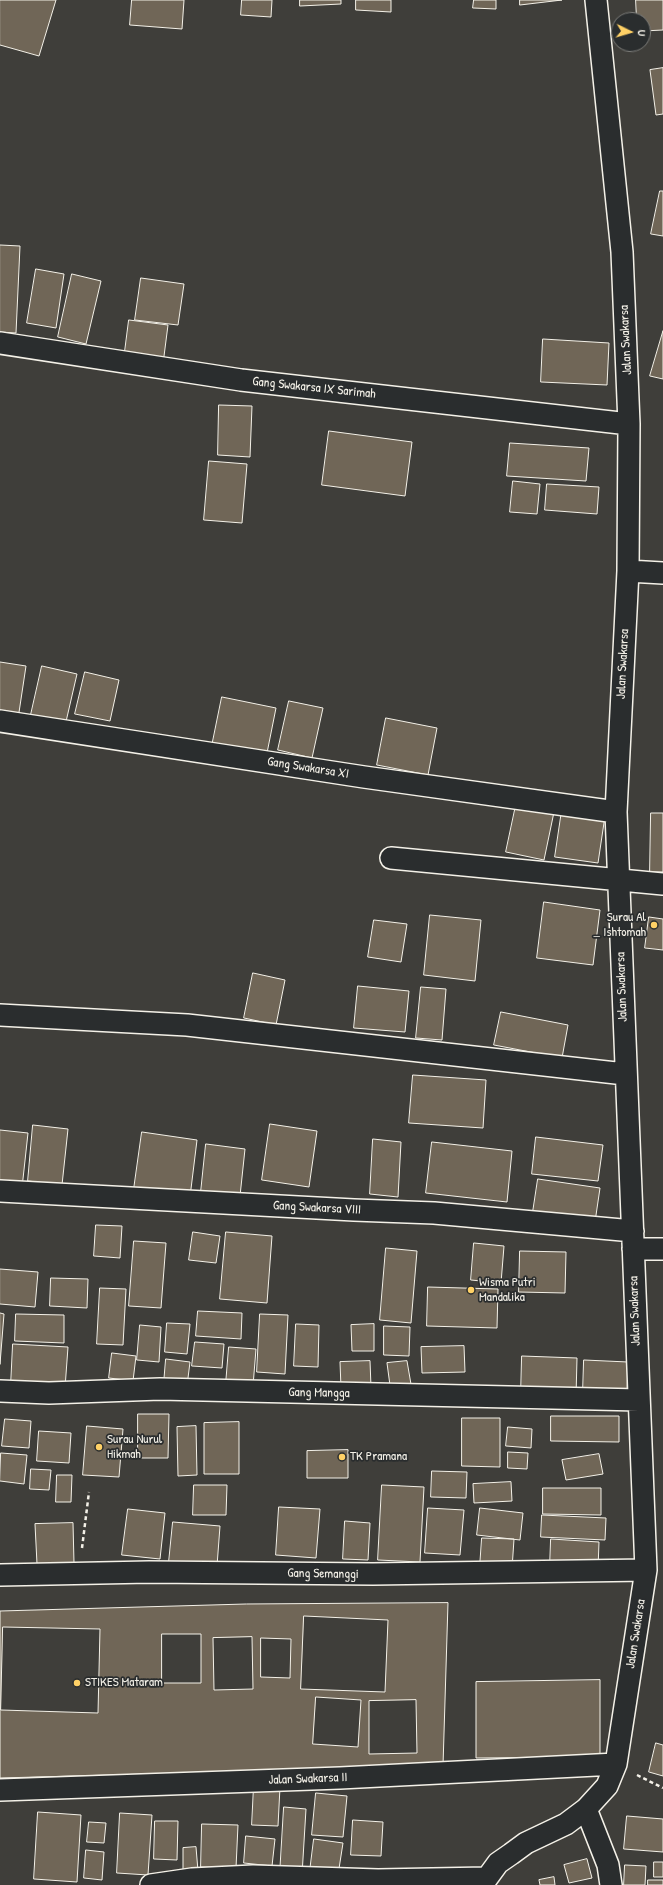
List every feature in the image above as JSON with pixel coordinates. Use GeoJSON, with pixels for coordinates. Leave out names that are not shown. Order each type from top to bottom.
{"type":"FeatureCollection","features":[{"type":"Feature","properties":{"kind":"street","name":"Jalan Swakarsa"},"geometry":{"type":"LineString","coordinates":[[484,1882],[498,1863],[521,1847],[566,1824],[586,1809],[608,1786],[616,1764],[646,1570],[625,1074],[616,812],[635,572],[622,252],[596,0]]}},
{"type":"Feature","properties":{"kind":"street","name":"Gang Swakarsa IX Sarimah"},"geometry":{"type":"LineString","coordinates":[[0,343],[241,380],[629,424]]}},
{"type":"Feature","properties":{"kind":"street"},"geometry":{"type":"LineString","coordinates":[[635,572],[663,573]]}},
{"type":"Feature","properties":{"kind":"street","name":"Gang Swakarsa XI"},"geometry":{"type":"LineString","coordinates":[[0,721],[364,777],[616,812]]}},
{"type":"Feature","properties":{"kind":"street"},"geometry":{"type":"LineString","coordinates":[[391,858],[663,884]]}},
{"type":"Feature","properties":{"kind":"street"},"geometry":{"type":"LineString","coordinates":[[0,1015],[187,1025],[625,1074]]}},
{"type":"Feature","properties":{"kind":"street","name":"Gang Swakarsa VIII"},"geometry":{"type":"LineString","coordinates":[[0,1191],[434,1213],[633,1240],[661,1249]]}},
{"type":"Feature","properties":{"kind":"street","name":"Gang Mangga"},"geometry":{"type":"LineString","coordinates":[[0,1391],[49,1393],[168,1390],[639,1400]]}},
{"type":"Feature","properties":{"kind":"street","name":"Gang Semanggi"},"geometry":{"type":"LineString","coordinates":[[0,1575],[79,1573],[373,1574],[646,1570]]}},
{"type":"Feature","properties":{"kind":"street","name":"Jalan Swakarsa II"},"geometry":{"type":"LineString","coordinates":[[0,1790],[340,1778],[616,1764]]}},
{"type":"Feature","properties":{"kind":"street"},"geometry":{"type":"LineString","coordinates":[[586,1809],[608,1865],[611,1885]]}},
{"type":"Feature","properties":{"kind":"street"},"geometry":{"type":"LineString","coordinates":[[151,1885],[192,1879],[253,1876],[484,1882]]}},
{"type":"Feature","properties":{"kind":"path"},"geometry":{"type":"LineString","coordinates":[[79,1573],[89,1492]]}},
{"type":"Feature","properties":{"kind":"building"},"geometry":{"type":"Polygon","coordinates":[[[0,0],[56,0],[39,56],[0,45],[0,0]]]}},
{"type":"Feature","properties":{"kind":"building"},"geometry":{"type":"Polygon","coordinates":[[[132,0],[184,0],[182,29],[130,25],[132,0]]]}},
{"type":"Feature","properties":{"kind":"building"},"geometry":{"type":"Polygon","coordinates":[[[242,0],[272,0],[271,17],[241,15],[242,0]]]}},
{"type":"Feature","properties":{"kind":"building"},"geometry":{"type":"Polygon","coordinates":[[[300,0],[341,0],[341,4],[300,6],[300,0]]]}},
{"type":"Feature","properties":{"kind":"building"},"geometry":{"type":"Polygon","coordinates":[[[356,0],[391,0],[391,12],[356,10],[356,0]]]}},
{"type":"Feature","properties":{"kind":"building"},"geometry":{"type":"Polygon","coordinates":[[[474,0],[496,0],[496,9],[473,8],[474,0]]]}},
{"type":"Feature","properties":{"kind":"building"},"geometry":{"type":"Polygon","coordinates":[[[520,0],[562,0],[520,5],[520,0]]]}},
{"type":"Feature","properties":{"kind":"building"},"geometry":{"type":"Polygon","coordinates":[[[636,0],[663,0],[663,30],[651,31],[651,12],[637,12],[636,0]]]}},
{"type":"Feature","properties":{"kind":"building"},"geometry":{"type":"Polygon","coordinates":[[[663,68],[663,114],[656,115],[650,70],[663,68]]]}},
{"type":"Feature","properties":{"kind":"building"},"geometry":{"type":"Polygon","coordinates":[[[660,191],[663,191],[663,236],[651,234],[660,191]]]}},
{"type":"Feature","properties":{"kind":"building"},"geometry":{"type":"Polygon","coordinates":[[[0,245],[20,246],[16,333],[0,332],[0,245]]]}},
{"type":"Feature","properties":{"kind":"building"},"geometry":{"type":"Polygon","coordinates":[[[36,269],[64,274],[56,328],[27,323],[36,269]]]}},
{"type":"Feature","properties":{"kind":"building"},"geometry":{"type":"Polygon","coordinates":[[[72,274],[101,281],[86,344],[58,337],[72,274]]]}},
{"type":"Feature","properties":{"kind":"building"},"geometry":{"type":"Polygon","coordinates":[[[141,278],[184,284],[178,325],[135,320],[141,278]]]}},
{"type":"Feature","properties":{"kind":"building"},"geometry":{"type":"Polygon","coordinates":[[[129,320],[168,325],[163,364],[124,359],[129,320]]]}},
{"type":"Feature","properties":{"kind":"building"},"geometry":{"type":"Polygon","coordinates":[[[663,331],[663,379],[650,376],[663,331]]]}},
{"type":"Feature","properties":{"kind":"building"},"geometry":{"type":"Polygon","coordinates":[[[543,339],[609,343],[607,385],[541,382],[543,339]]]}},
{"type":"Feature","properties":{"kind":"building"},"geometry":{"type":"Polygon","coordinates":[[[219,405],[252,406],[250,457],[218,455],[219,405]]]}},
{"type":"Feature","properties":{"kind":"building"},"geometry":{"type":"Polygon","coordinates":[[[329,431],[412,442],[405,496],[322,485],[329,431]]]}},
{"type":"Feature","properties":{"kind":"building"},"geometry":{"type":"Polygon","coordinates":[[[510,443],[589,448],[586,481],[507,476],[510,443]]]}},
{"type":"Feature","properties":{"kind":"building"},"geometry":{"type":"Polygon","coordinates":[[[209,461],[247,464],[242,523],[204,520],[209,461]]]}},
{"type":"Feature","properties":{"kind":"building"},"geometry":{"type":"Polygon","coordinates":[[[513,481],[540,484],[537,514],[510,512],[513,481]]]}},
{"type":"Feature","properties":{"kind":"building"},"geometry":{"type":"Polygon","coordinates":[[[547,484],[599,487],[597,514],[545,510],[547,484]]]}},
{"type":"Feature","properties":{"kind":"building"},"geometry":{"type":"Polygon","coordinates":[[[0,662],[26,666],[18,719],[0,716],[0,662]]]}},
{"type":"Feature","properties":{"kind":"building"},"geometry":{"type":"Polygon","coordinates":[[[42,666],[77,674],[65,726],[30,719],[42,666]]]}},
{"type":"Feature","properties":{"kind":"building"},"geometry":{"type":"Polygon","coordinates":[[[85,672],[119,680],[110,721],[75,714],[85,672]]]}},
{"type":"Feature","properties":{"kind":"building"},"geometry":{"type":"Polygon","coordinates":[[[222,697],[276,708],[266,758],[212,746],[222,697]]]}},
{"type":"Feature","properties":{"kind":"building"},"geometry":{"type":"Polygon","coordinates":[[[289,701],[323,708],[312,758],[278,750],[289,701]]]}},
{"type":"Feature","properties":{"kind":"building"},"geometry":{"type":"Polygon","coordinates":[[[386,718],[437,728],[428,775],[377,765],[386,718]]]}},
{"type":"Feature","properties":{"kind":"building"},"geometry":{"type":"Polygon","coordinates":[[[516,805],[554,812],[544,860],[506,852],[516,805]]]}},
{"type":"Feature","properties":{"kind":"building"},"geometry":{"type":"Polygon","coordinates":[[[562,810],[605,816],[598,863],[555,857],[562,810]]]}},
{"type":"Feature","properties":{"kind":"building"},"geometry":{"type":"Polygon","coordinates":[[[651,813],[663,813],[663,872],[650,872],[651,813]]]}},
{"type":"Feature","properties":{"kind":"building"},"geometry":{"type":"Polygon","coordinates":[[[544,902],[600,910],[593,965],[537,958],[544,902]]]}},
{"type":"Feature","properties":{"kind":"building"},"geometry":{"type":"Polygon","coordinates":[[[430,915],[481,920],[475,981],[424,975],[430,915]]]}},
{"type":"Feature","properties":{"kind":"building"},"geometry":{"type":"Polygon","coordinates":[[[649,917],[663,919],[663,950],[645,948],[649,917]]]}},
{"type":"Feature","properties":{"kind":"building"},"geometry":{"type":"Polygon","coordinates":[[[374,920],[407,924],[401,962],[368,957],[374,920]]]}},
{"type":"Feature","properties":{"kind":"building"},"geometry":{"type":"Polygon","coordinates":[[[253,973],[285,980],[276,1025],[244,1018],[253,973]]]}},
{"type":"Feature","properties":{"kind":"building"},"geometry":{"type":"Polygon","coordinates":[[[358,986],[409,991],[405,1032],[354,1028],[358,986]]]}},
{"type":"Feature","properties":{"kind":"building"},"geometry":{"type":"Polygon","coordinates":[[[421,987],[446,989],[442,1040],[416,1038],[421,987]]]}},
{"type":"Feature","properties":{"kind":"building"},"geometry":{"type":"Polygon","coordinates":[[[501,1012],[568,1025],[562,1058],[494,1045],[501,1012]]]}},
{"type":"Feature","properties":{"kind":"building"},"geometry":{"type":"Polygon","coordinates":[[[413,1075],[486,1080],[483,1128],[409,1123],[413,1075]]]}},
{"type":"Feature","properties":{"kind":"building"},"geometry":{"type":"Polygon","coordinates":[[[270,1124],[317,1131],[309,1187],[262,1180],[270,1124]]]}},
{"type":"Feature","properties":{"kind":"building"},"geometry":{"type":"Polygon","coordinates":[[[33,1125],[68,1129],[62,1185],[28,1181],[33,1125]]]}},
{"type":"Feature","properties":{"kind":"building"},"geometry":{"type":"Polygon","coordinates":[[[0,1130],[28,1133],[22,1188],[0,1185],[0,1130]]]}},
{"type":"Feature","properties":{"kind":"building"},"geometry":{"type":"Polygon","coordinates":[[[142,1132],[197,1140],[190,1197],[134,1189],[142,1132]]]}},
{"type":"Feature","properties":{"kind":"building"},"geometry":{"type":"Polygon","coordinates":[[[536,1137],[603,1145],[598,1181],[532,1174],[536,1137]]]}},
{"type":"Feature","properties":{"kind":"building"},"geometry":{"type":"Polygon","coordinates":[[[373,1139],[401,1142],[398,1197],[370,1194],[373,1139]]]}},
{"type":"Feature","properties":{"kind":"building"},"geometry":{"type":"Polygon","coordinates":[[[432,1142],[512,1151],[507,1202],[426,1193],[432,1142]]]}},
{"type":"Feature","properties":{"kind":"building"},"geometry":{"type":"Polygon","coordinates":[[[206,1144],[245,1149],[240,1196],[201,1192],[206,1144]]]}},
{"type":"Feature","properties":{"kind":"building"},"geometry":{"type":"Polygon","coordinates":[[[538,1179],[600,1188],[595,1222],[533,1212],[538,1179]]]}},
{"type":"Feature","properties":{"kind":"building"},"geometry":{"type":"Polygon","coordinates":[[[96,1225],[122,1226],[120,1258],[94,1256],[96,1225]]]}},
{"type":"Feature","properties":{"kind":"building"},"geometry":{"type":"Polygon","coordinates":[[[193,1232],[220,1236],[216,1263],[189,1260],[193,1232]]]}},
{"type":"Feature","properties":{"kind":"building"},"geometry":{"type":"Polygon","coordinates":[[[226,1232],[272,1236],[267,1303],[220,1299],[226,1232]]]}},
{"type":"Feature","properties":{"kind":"building"},"geometry":{"type":"Polygon","coordinates":[[[134,1241],[166,1243],[161,1308],[129,1306],[134,1241]]]}},
{"type":"Feature","properties":{"kind":"building"},"geometry":{"type":"Polygon","coordinates":[[[474,1243],[504,1246],[501,1283],[471,1280],[474,1243]]]}},
{"type":"Feature","properties":{"kind":"building"},"geometry":{"type":"Polygon","coordinates":[[[386,1248],[417,1251],[411,1323],[380,1320],[386,1248]]]}},
{"type":"Feature","properties":{"kind":"building"},"geometry":{"type":"Polygon","coordinates":[[[520,1251],[566,1252],[565,1293],[519,1292],[520,1251]]]}},
{"type":"Feature","properties":{"kind":"building"},"geometry":{"type":"Polygon","coordinates":[[[0,1269],[38,1272],[35,1307],[0,1304],[0,1269]]]}},
{"type":"Feature","properties":{"kind":"building"},"geometry":{"type":"Polygon","coordinates":[[[51,1278],[88,1279],[87,1308],[50,1306],[51,1278]]]}},
{"type":"Feature","properties":{"kind":"building"},"geometry":{"type":"Polygon","coordinates":[[[428,1287],[498,1289],[497,1328],[427,1326],[428,1287]]]}},
{"type":"Feature","properties":{"kind":"building"},"geometry":{"type":"Polygon","coordinates":[[[100,1288],[126,1289],[123,1345],[97,1344],[100,1288]]]}},
{"type":"Feature","properties":{"kind":"building"},"geometry":{"type":"Polygon","coordinates":[[[198,1311],[242,1313],[241,1339],[196,1336],[198,1311]]]}},
{"type":"Feature","properties":{"kind":"building"},"geometry":{"type":"Polygon","coordinates":[[[0,1313],[4,1314],[0,1364],[0,1313]]]}},
{"type":"Feature","properties":{"kind":"building"},"geometry":{"type":"Polygon","coordinates":[[[16,1314],[64,1315],[64,1343],[15,1341],[16,1314]]]}},
{"type":"Feature","properties":{"kind":"building"},"geometry":{"type":"Polygon","coordinates":[[[260,1314],[288,1315],[285,1374],[257,1372],[260,1314]]]}},
{"type":"Feature","properties":{"kind":"building"},"geometry":{"type":"Polygon","coordinates":[[[167,1323],[190,1324],[187,1354],[165,1352],[167,1323]]]}},
{"type":"Feature","properties":{"kind":"building"},"geometry":{"type":"Polygon","coordinates":[[[296,1324],[319,1325],[318,1367],[294,1366],[296,1324]]]}},
{"type":"Feature","properties":{"kind":"building"},"geometry":{"type":"Polygon","coordinates":[[[374,1324],[374,1351],[352,1351],[351,1325],[374,1324]]]}},
{"type":"Feature","properties":{"kind":"building"},"geometry":{"type":"Polygon","coordinates":[[[140,1325],[161,1327],[159,1362],[137,1360],[140,1325]]]}},
{"type":"Feature","properties":{"kind":"building"},"geometry":{"type":"Polygon","coordinates":[[[384,1326],[410,1327],[409,1356],[384,1355],[384,1326]]]}},
{"type":"Feature","properties":{"kind":"building"},"geometry":{"type":"Polygon","coordinates":[[[195,1342],[224,1344],[222,1368],[192,1366],[195,1342]]]}},
{"type":"Feature","properties":{"kind":"building"},"geometry":{"type":"Polygon","coordinates":[[[13,1344],[68,1347],[65,1388],[11,1385],[13,1344]]]}},
{"type":"Feature","properties":{"kind":"building"},"geometry":{"type":"Polygon","coordinates":[[[464,1346],[465,1372],[422,1373],[421,1347],[464,1346]]]}},
{"type":"Feature","properties":{"kind":"building"},"geometry":{"type":"Polygon","coordinates":[[[229,1347],[256,1349],[253,1386],[226,1384],[229,1347]]]}},
{"type":"Feature","properties":{"kind":"building"},"geometry":{"type":"Polygon","coordinates":[[[112,1353],[136,1356],[133,1381],[109,1378],[112,1353]]]}},
{"type":"Feature","properties":{"kind":"building"},"geometry":{"type":"Polygon","coordinates":[[[522,1356],[577,1358],[576,1397],[521,1394],[522,1356]]]}},
{"type":"Feature","properties":{"kind":"building"},"geometry":{"type":"Polygon","coordinates":[[[166,1359],[190,1362],[187,1386],[164,1383],[166,1359]]]}},
{"type":"Feature","properties":{"kind":"building"},"geometry":{"type":"Polygon","coordinates":[[[584,1360],[628,1362],[627,1394],[583,1392],[584,1360]]]}},
{"type":"Feature","properties":{"kind":"building"},"geometry":{"type":"Polygon","coordinates":[[[370,1361],[371,1387],[341,1388],[340,1362],[370,1361]]]}},
{"type":"Feature","properties":{"kind":"building"},"geometry":{"type":"Polygon","coordinates":[[[407,1361],[412,1390],[391,1393],[387,1363],[407,1361]]]}},
{"type":"Feature","properties":{"kind":"building"},"geometry":{"type":"Polygon","coordinates":[[[138,1414],[169,1414],[168,1458],[138,1458],[138,1414]]]}},
{"type":"Feature","properties":{"kind":"building"},"geometry":{"type":"Polygon","coordinates":[[[551,1416],[619,1416],[619,1442],[551,1441],[551,1416]]]}},
{"type":"Feature","properties":{"kind":"building"},"geometry":{"type":"Polygon","coordinates":[[[462,1418],[500,1418],[500,1467],[462,1466],[462,1418]]]}},
{"type":"Feature","properties":{"kind":"building"},"geometry":{"type":"Polygon","coordinates":[[[5,1419],[31,1421],[29,1448],[2,1446],[5,1419]]]}},
{"type":"Feature","properties":{"kind":"building"},"geometry":{"type":"Polygon","coordinates":[[[239,1422],[239,1474],[204,1474],[204,1423],[239,1422]]]}},
{"type":"Feature","properties":{"kind":"building"},"geometry":{"type":"Polygon","coordinates":[[[87,1426],[123,1429],[119,1477],[83,1475],[87,1426]]]}},
{"type":"Feature","properties":{"kind":"building"},"geometry":{"type":"Polygon","coordinates":[[[196,1426],[197,1475],[178,1476],[177,1427],[196,1426]]]}},
{"type":"Feature","properties":{"kind":"building"},"geometry":{"type":"Polygon","coordinates":[[[508,1427],[532,1429],[531,1448],[506,1446],[508,1427]]]}},
{"type":"Feature","properties":{"kind":"building"},"geometry":{"type":"Polygon","coordinates":[[[39,1431],[71,1433],[69,1463],[37,1461],[39,1431]]]}},
{"type":"Feature","properties":{"kind":"building"},"geometry":{"type":"Polygon","coordinates":[[[348,1450],[348,1478],[307,1478],[307,1451],[348,1450]]]}},
{"type":"Feature","properties":{"kind":"building"},"geometry":{"type":"Polygon","coordinates":[[[508,1452],[528,1453],[527,1469],[508,1468],[508,1452]]]}},
{"type":"Feature","properties":{"kind":"building"},"geometry":{"type":"Polygon","coordinates":[[[1,1453],[27,1455],[24,1484],[0,1481],[1,1453]]]}},
{"type":"Feature","properties":{"kind":"building"},"geometry":{"type":"Polygon","coordinates":[[[599,1454],[603,1474],[566,1480],[562,1460],[599,1454]]]}},
{"type":"Feature","properties":{"kind":"building"},"geometry":{"type":"Polygon","coordinates":[[[31,1469],[51,1470],[49,1490],[30,1489],[31,1469]]]}},
{"type":"Feature","properties":{"kind":"building"},"geometry":{"type":"Polygon","coordinates":[[[432,1471],[467,1472],[466,1498],[431,1497],[432,1471]]]}},
{"type":"Feature","properties":{"kind":"building"},"geometry":{"type":"Polygon","coordinates":[[[57,1475],[72,1475],[71,1502],[56,1502],[57,1475]]]}},
{"type":"Feature","properties":{"kind":"building"},"geometry":{"type":"Polygon","coordinates":[[[511,1482],[512,1501],[474,1503],[473,1484],[511,1482]]]}},
{"type":"Feature","properties":{"kind":"building"},"geometry":{"type":"Polygon","coordinates":[[[194,1485],[227,1485],[226,1515],[193,1515],[194,1485]]]}},
{"type":"Feature","properties":{"kind":"building"},"geometry":{"type":"Polygon","coordinates":[[[382,1485],[424,1487],[420,1562],[378,1560],[382,1485]]]}},
{"type":"Feature","properties":{"kind":"building"},"geometry":{"type":"Polygon","coordinates":[[[543,1488],[601,1488],[601,1515],[543,1514],[543,1488]]]}},
{"type":"Feature","properties":{"kind":"building"},"geometry":{"type":"Polygon","coordinates":[[[279,1507],[320,1509],[316,1558],[276,1555],[279,1507]]]}},
{"type":"Feature","properties":{"kind":"building"},"geometry":{"type":"Polygon","coordinates":[[[428,1508],[464,1510],[460,1555],[425,1553],[428,1508]]]}},
{"type":"Feature","properties":{"kind":"building"},"geometry":{"type":"Polygon","coordinates":[[[480,1508],[523,1513],[520,1540],[477,1535],[480,1508]]]}},
{"type":"Feature","properties":{"kind":"building"},"geometry":{"type":"Polygon","coordinates":[[[128,1509],[165,1513],[160,1559],[122,1555],[128,1509]]]}},
{"type":"Feature","properties":{"kind":"building"},"geometry":{"type":"Polygon","coordinates":[[[542,1515],[606,1518],[605,1540],[541,1537],[542,1515]]]}},
{"type":"Feature","properties":{"kind":"building"},"geometry":{"type":"Polygon","coordinates":[[[345,1521],[370,1523],[368,1560],[343,1559],[345,1521]]]}},
{"type":"Feature","properties":{"kind":"building"},"geometry":{"type":"Polygon","coordinates":[[[173,1522],[220,1526],[217,1566],[169,1562],[173,1522]]]}},
{"type":"Feature","properties":{"kind":"building"},"geometry":{"type":"Polygon","coordinates":[[[73,1523],[74,1563],[37,1564],[35,1524],[73,1523]]]}},
{"type":"Feature","properties":{"kind":"building"},"geometry":{"type":"Polygon","coordinates":[[[482,1538],[514,1539],[512,1569],[480,1567],[482,1538]]]}},
{"type":"Feature","properties":{"kind":"building"},"geometry":{"type":"Polygon","coordinates":[[[551,1539],[599,1542],[598,1569],[550,1567],[551,1539]]]}},
{"type":"Feature","properties":{"kind":"building"},"geometry":{"type":"Polygon","coordinates":[[[448,1603],[443,1766],[0,1778],[0,1611],[246,1604],[448,1603]]]}},
{"type":"Feature","properties":{"kind":"building"},"geometry":{"type":"Polygon","coordinates":[[[304,1616],[388,1620],[385,1692],[301,1689],[304,1616]]]}},
{"type":"Feature","properties":{"kind":"building"},"geometry":{"type":"Polygon","coordinates":[[[3,1627],[100,1629],[98,1713],[1,1710],[3,1627]]]}},
{"type":"Feature","properties":{"kind":"building"},"geometry":{"type":"Polygon","coordinates":[[[162,1634],[201,1634],[201,1683],[162,1683],[162,1634]]]}},
{"type":"Feature","properties":{"kind":"building"},"geometry":{"type":"Polygon","coordinates":[[[252,1637],[253,1689],[214,1690],[213,1638],[252,1637]]]}},
{"type":"Feature","properties":{"kind":"building"},"geometry":{"type":"Polygon","coordinates":[[[261,1638],[291,1639],[290,1678],[261,1677],[261,1638]]]}},
{"type":"Feature","properties":{"kind":"building"},"geometry":{"type":"Polygon","coordinates":[[[600,1680],[600,1757],[476,1758],[476,1682],[600,1680]]]}},
{"type":"Feature","properties":{"kind":"building"},"geometry":{"type":"Polygon","coordinates":[[[316,1697],[361,1700],[358,1747],[313,1744],[316,1697]]]}},
{"type":"Feature","properties":{"kind":"building"},"geometry":{"type":"Polygon","coordinates":[[[416,1700],[417,1753],[369,1754],[369,1701],[416,1700]]]}},
{"type":"Feature","properties":{"kind":"building"},"geometry":{"type":"Polygon","coordinates":[[[656,1743],[663,1745],[663,1776],[649,1772],[656,1743]]]}},
{"type":"Feature","properties":{"kind":"building"},"geometry":{"type":"Polygon","coordinates":[[[254,1785],[280,1787],[278,1826],[252,1825],[254,1785]]]}},
{"type":"Feature","properties":{"kind":"building"},"geometry":{"type":"Polygon","coordinates":[[[316,1793],[347,1796],[343,1837],[312,1835],[316,1793]]]}},
{"type":"Feature","properties":{"kind":"building"},"geometry":{"type":"Polygon","coordinates":[[[284,1807],[306,1809],[302,1875],[280,1874],[284,1807]]]}},
{"type":"Feature","properties":{"kind":"building"},"geometry":{"type":"Polygon","coordinates":[[[38,1812],[81,1815],[77,1882],[34,1879],[38,1812]]]}},
{"type":"Feature","properties":{"kind":"building"},"geometry":{"type":"Polygon","coordinates":[[[120,1813],[152,1815],[148,1875],[117,1873],[120,1813]]]}},
{"type":"Feature","properties":{"kind":"building"},"geometry":{"type":"Polygon","coordinates":[[[627,1816],[663,1819],[663,1852],[624,1849],[627,1816]]]}},
{"type":"Feature","properties":{"kind":"building"},"geometry":{"type":"Polygon","coordinates":[[[353,1820],[383,1822],[381,1856],[351,1855],[353,1820]]]}},
{"type":"Feature","properties":{"kind":"building"},"geometry":{"type":"Polygon","coordinates":[[[155,1821],[178,1821],[177,1860],[154,1859],[155,1821]]]}},
{"type":"Feature","properties":{"kind":"building"},"geometry":{"type":"Polygon","coordinates":[[[89,1822],[106,1823],[104,1843],[87,1842],[89,1822]]]}},
{"type":"Feature","properties":{"kind":"building"},"geometry":{"type":"Polygon","coordinates":[[[202,1824],[238,1825],[236,1868],[201,1867],[202,1824]]]}},
{"type":"Feature","properties":{"kind":"building"},"geometry":{"type":"Polygon","coordinates":[[[246,1836],[275,1839],[272,1866],[244,1863],[246,1836]]]}},
{"type":"Feature","properties":{"kind":"building"},"geometry":{"type":"Polygon","coordinates":[[[314,1839],[343,1843],[338,1875],[310,1871],[314,1839]]]}},
{"type":"Feature","properties":{"kind":"building"},"geometry":{"type":"Polygon","coordinates":[[[196,1847],[198,1871],[183,1871],[183,1848],[196,1847]]]}},
{"type":"Feature","properties":{"kind":"building"},"geometry":{"type":"Polygon","coordinates":[[[86,1850],[104,1852],[102,1880],[84,1878],[86,1850]]]}},
{"type":"Feature","properties":{"kind":"building"},"geometry":{"type":"Polygon","coordinates":[[[587,1859],[592,1878],[569,1883],[564,1865],[587,1859]]]}},
{"type":"Feature","properties":{"kind":"building"},"geometry":{"type":"Polygon","coordinates":[[[654,1862],[663,1862],[663,1877],[654,1877],[654,1862]]]}},
{"type":"Feature","properties":{"kind":"building"},"geometry":{"type":"Polygon","coordinates":[[[625,1865],[646,1866],[645,1885],[624,1885],[625,1865]]]}},
{"type":"Feature","properties":{"kind":"building"},"geometry":{"type":"Polygon","coordinates":[[[554,1877],[555,1885],[540,1885],[539,1880],[554,1877]]]}},
{"type":"Feature","properties":{"kind":"building"},"geometry":{"type":"Polygon","coordinates":[[[648,1880],[663,1880],[663,1885],[648,1885],[648,1880]]]}},
{"type":"Feature","properties":{"kind":"place","name":"Surau Al _ Ishtomah"},"geometry":{"type":"Point","coordinates":[654,925]}},
{"type":"Feature","properties":{"kind":"place","name":"Wisma Putri Mandalika"},"geometry":{"type":"Point","coordinates":[471,1290]}},
{"type":"Feature","properties":{"kind":"place","name":"Surau Nurul Hikmah"},"geometry":{"type":"Point","coordinates":[99,1447]}},
{"type":"Feature","properties":{"kind":"place","name":"TK Pramana"},"geometry":{"type":"Point","coordinates":[342,1457]}},
{"type":"Feature","properties":{"kind":"place","name":"STIKES Mataram"},"geometry":{"type":"Point","coordinates":[77,1683]}}]}
